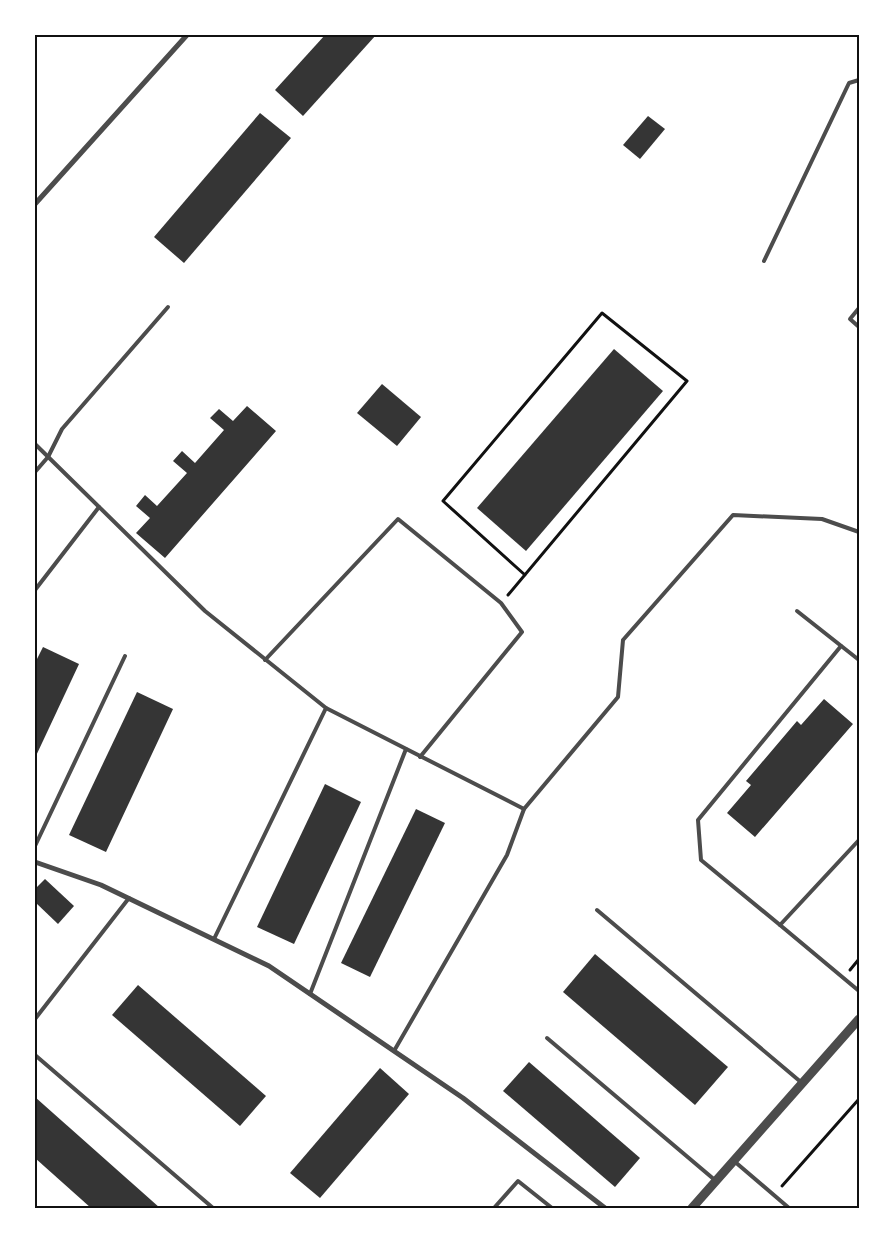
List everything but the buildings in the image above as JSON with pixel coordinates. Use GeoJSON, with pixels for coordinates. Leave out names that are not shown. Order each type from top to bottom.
{"type":"FeatureCollection","features":[{"type":"Feature","properties":{"kind":"street"},"geometry":{"type":"LineString","coordinates":[[35,204],[187,35]]}},
{"type":"Feature","properties":{"kind":"street"},"geometry":{"type":"LineString","coordinates":[[35,862],[101,885],[269,966],[463,1098],[605,1208]]}},
{"type":"Feature","properties":{"kind":"street"},"geometry":{"type":"LineString","coordinates":[[692,1208],[859,1019]]}},
{"type":"Feature","properties":{"kind":"lane"},"geometry":{"type":"LineString","coordinates":[[764,261],[849,84],[859,80]]}},
{"type":"Feature","properties":{"kind":"lane"},"geometry":{"type":"LineString","coordinates":[[35,472],[48,457],[62,429],[168,307]]}},
{"type":"Feature","properties":{"kind":"lane"},"geometry":{"type":"LineString","coordinates":[[859,308],[850,319],[859,327]]}},
{"type":"Feature","properties":{"kind":"lane"},"geometry":{"type":"LineString","coordinates":[[35,444],[205,612],[326,708],[524,809]]}},
{"type":"Feature","properties":{"kind":"lane"},"geometry":{"type":"LineString","coordinates":[[35,590],[99,507]]}},
{"type":"Feature","properties":{"kind":"lane"},"geometry":{"type":"LineString","coordinates":[[394,1051],[507,855],[524,809],[618,697],[623,640],[733,515],[822,519],[859,532]]}},
{"type":"Feature","properties":{"kind":"lane"},"geometry":{"type":"LineString","coordinates":[[265,660],[398,519],[501,603],[522,632],[420,757]]}},
{"type":"Feature","properties":{"kind":"lane"},"geometry":{"type":"LineString","coordinates":[[798,611],[859,660]]}},
{"type":"Feature","properties":{"kind":"lane"},"geometry":{"type":"LineString","coordinates":[[841,646],[698,820],[701,860],[859,991]]}},
{"type":"Feature","properties":{"kind":"lane"},"geometry":{"type":"LineString","coordinates":[[35,846],[125,656]]}},
{"type":"Feature","properties":{"kind":"lane"},"geometry":{"type":"LineString","coordinates":[[214,939],[326,708]]}},
{"type":"Feature","properties":{"kind":"lane"},"geometry":{"type":"LineString","coordinates":[[310,994],[406,749]]}},
{"type":"Feature","properties":{"kind":"lane"},"geometry":{"type":"LineString","coordinates":[[780,924],[859,840]]}},
{"type":"Feature","properties":{"kind":"lane"},"geometry":{"type":"LineString","coordinates":[[35,1018],[129,898]]}},
{"type":"Feature","properties":{"kind":"lane"},"geometry":{"type":"LineString","coordinates":[[597,910],[802,1083]]}},
{"type":"Feature","properties":{"kind":"lane"},"geometry":{"type":"LineString","coordinates":[[547,1038],[716,1181]]}},
{"type":"Feature","properties":{"kind":"lane"},"geometry":{"type":"LineString","coordinates":[[35,1055],[213,1208]]}},
{"type":"Feature","properties":{"kind":"lane"},"geometry":{"type":"LineString","coordinates":[[734,1161],[789,1208]]}},
{"type":"Feature","properties":{"kind":"lane"},"geometry":{"type":"LineString","coordinates":[[494,1208],[518,1181],[552,1208]]}},
{"type":"Feature","properties":{"kind":"path"},"geometry":{"type":"LineString","coordinates":[[501,603],[687,381],[602,313],[443,501],[525,574]]}},
{"type":"Feature","properties":{"kind":"path"},"geometry":{"type":"LineString","coordinates":[[775,1195],[859,1099]]}}]}
